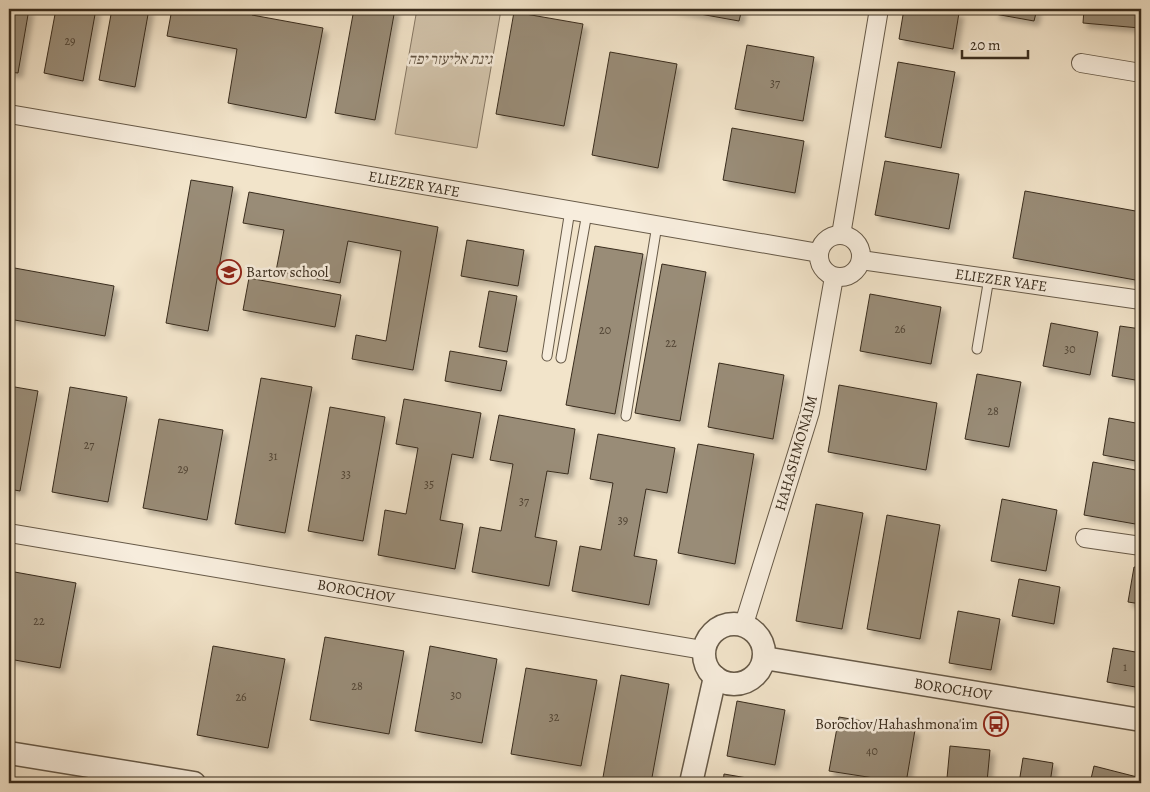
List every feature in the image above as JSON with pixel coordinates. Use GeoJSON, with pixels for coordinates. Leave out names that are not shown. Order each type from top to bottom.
{"type":"FeatureCollection","features":[{"type":"Feature","properties":{"kind":"street"},"geometry":{"type":"LineString","coordinates":[[841,235],[879,9]]}},
{"type":"Feature","properties":{"kind":"street"},"geometry":{"type":"LineString","coordinates":[[1081,63],[1141,73]]}},
{"type":"Feature","properties":{"kind":"street","name":"ELIEZER YAFE"},"geometry":{"type":"LineString","coordinates":[[9,114],[819,253]]}},
{"type":"Feature","properties":{"kind":"street"},"geometry":{"type":"LineString","coordinates":[[841,235],[848,236],[858,246],[861,260],[848,276],[834,277],[824,271],[820,265],[820,247],[829,238],[841,235]]}},
{"type":"Feature","properties":{"kind":"street","name":"ELIEZER YAFE"},"geometry":{"type":"LineString","coordinates":[[861,260],[1141,300]]}},
{"type":"Feature","properties":{"kind":"street","name":"HAHASHMONAIM"},"geometry":{"type":"LineString","coordinates":[[744,624],[810,412],[834,277]]}},
{"type":"Feature","properties":{"kind":"street","name":"BOROCHOV"},"geometry":{"type":"LineString","coordinates":[[9,532],[703,650]]}},
{"type":"Feature","properties":{"kind":"street"},"geometry":{"type":"LineString","coordinates":[[1085,538],[1141,546]]}},
{"type":"Feature","properties":{"kind":"street"},"geometry":{"type":"LineString","coordinates":[[733,623],[744,624],[760,637],[764,647],[764,658],[761,668],[745,682],[735,684],[724,682],[708,670],[703,650],[706,640],[713,631],[723,625],[733,623]]}},
{"type":"Feature","properties":{"kind":"street","name":"BOROCHOV"},"geometry":{"type":"LineString","coordinates":[[764,658],[1141,720]]}},
{"type":"Feature","properties":{"kind":"street"},"geometry":{"type":"LineString","coordinates":[[691,783],[715,677]]}},
{"type":"Feature","properties":{"kind":"street"},"geometry":{"type":"LineString","coordinates":[[9,752],[194,783]]}},
{"type":"Feature","properties":{"kind":"lane"},"geometry":{"type":"LineString","coordinates":[[546,356],[578,212]]}},
{"type":"Feature","properties":{"kind":"lane"},"geometry":{"type":"LineString","coordinates":[[561,358],[578,212]]}},
{"type":"Feature","properties":{"kind":"lane"},"geometry":{"type":"LineString","coordinates":[[626,416],[657,225]]}},
{"type":"Feature","properties":{"kind":"lane"},"geometry":{"type":"LineString","coordinates":[[977,349],[989,278]]}},
{"type":"Feature","properties":{"kind":"green space","name":"גינת אליעזר יפה"},"geometry":{"type":"Polygon","coordinates":[[[417,9],[501,10],[477,148],[395,134],[417,9]]]}},
{"type":"Feature","properties":{"kind":"building"},"geometry":{"type":"Polygon","coordinates":[[[9,9],[29,9],[18,73],[9,72],[9,9]]]}},
{"type":"Feature","properties":{"kind":"building"},"geometry":{"type":"Polygon","coordinates":[[[56,9],[96,9],[83,81],[44,73],[56,9]]]}},
{"type":"Feature","properties":{"kind":"building"},"geometry":{"type":"Polygon","coordinates":[[[112,9],[149,9],[135,87],[99,80],[112,9]]]}},
{"type":"Feature","properties":{"kind":"building"},"geometry":{"type":"Polygon","coordinates":[[[172,9],[253,9],[252,15],[323,28],[306,118],[228,103],[237,49],[167,36],[172,9]]]}},
{"type":"Feature","properties":{"kind":"building"},"geometry":{"type":"Polygon","coordinates":[[[354,9],[395,9],[375,120],[335,113],[354,9]]]}},
{"type":"Feature","properties":{"kind":"building"},"geometry":{"type":"Polygon","coordinates":[[[672,9],[742,9],[739,21],[672,9]]]}},
{"type":"Feature","properties":{"kind":"building"},"geometry":{"type":"Polygon","coordinates":[[[904,9],[938,9],[959,13],[953,49],[899,39],[904,9]]]}},
{"type":"Feature","properties":{"kind":"building"},"geometry":{"type":"Polygon","coordinates":[[[996,9],[1037,9],[1034,21],[995,14],[996,9]]]}},
{"type":"Feature","properties":{"kind":"building"},"geometry":{"type":"Polygon","coordinates":[[[1084,9],[1141,9],[1140,28],[1083,23],[1084,9]]]}},
{"type":"Feature","properties":{"kind":"building"},"geometry":{"type":"Polygon","coordinates":[[[514,12],[583,24],[564,126],[496,114],[514,12]]]}},
{"type":"Feature","properties":{"kind":"building"},"geometry":{"type":"Polygon","coordinates":[[[747,45],[814,57],[803,121],[735,109],[747,45]]]}},
{"type":"Feature","properties":{"kind":"building"},"geometry":{"type":"Polygon","coordinates":[[[610,52],[677,64],[658,168],[592,155],[610,52]]]}},
{"type":"Feature","properties":{"kind":"building"},"geometry":{"type":"Polygon","coordinates":[[[898,62],[955,72],[941,148],[885,137],[898,62]]]}},
{"type":"Feature","properties":{"kind":"building"},"geometry":{"type":"Polygon","coordinates":[[[732,128],[804,141],[795,193],[723,180],[732,128]]]}},
{"type":"Feature","properties":{"kind":"building"},"geometry":{"type":"Polygon","coordinates":[[[885,161],[959,174],[949,229],[875,215],[885,161]]]}},
{"type":"Feature","properties":{"kind":"building"},"geometry":{"type":"Polygon","coordinates":[[[191,180],[233,187],[208,331],[166,323],[191,180]]]}},
{"type":"Feature","properties":{"kind":"building"},"geometry":{"type":"Polygon","coordinates":[[[1025,191],[1141,212],[1141,281],[1013,258],[1025,191]]]}},
{"type":"Feature","properties":{"kind":"building"},"geometry":{"type":"Polygon","coordinates":[[[249,192],[438,227],[413,370],[352,359],[356,335],[386,341],[401,251],[348,241],[340,283],[276,271],[284,230],[243,223],[249,192]]]}},
{"type":"Feature","properties":{"kind":"building"},"geometry":{"type":"Polygon","coordinates":[[[467,240],[524,250],[518,286],[461,276],[467,240]]]}},
{"type":"Feature","properties":{"kind":"building"},"geometry":{"type":"Polygon","coordinates":[[[595,246],[643,254],[615,414],[566,405],[595,246]]]}},
{"type":"Feature","properties":{"kind":"building"},"geometry":{"type":"Polygon","coordinates":[[[662,264],[706,272],[680,421],[635,413],[662,264]]]}},
{"type":"Feature","properties":{"kind":"building"},"geometry":{"type":"Polygon","coordinates":[[[9,267],[114,286],[105,336],[9,319],[9,267]]]}},
{"type":"Feature","properties":{"kind":"building"},"geometry":{"type":"Polygon","coordinates":[[[249,278],[341,295],[335,327],[243,310],[249,278]]]}},
{"type":"Feature","properties":{"kind":"building"},"geometry":{"type":"Polygon","coordinates":[[[489,291],[517,296],[507,352],[479,347],[489,291]]]}},
{"type":"Feature","properties":{"kind":"building"},"geometry":{"type":"Polygon","coordinates":[[[870,294],[941,307],[931,364],[860,351],[870,294]]]}},
{"type":"Feature","properties":{"kind":"building"},"geometry":{"type":"Polygon","coordinates":[[[1051,323],[1098,332],[1090,375],[1043,366],[1051,323]]]}},
{"type":"Feature","properties":{"kind":"building"},"geometry":{"type":"Polygon","coordinates":[[[1120,326],[1141,329],[1141,381],[1112,376],[1120,326]]]}},
{"type":"Feature","properties":{"kind":"building"},"geometry":{"type":"Polygon","coordinates":[[[450,351],[507,361],[501,391],[445,381],[450,351]]]}},
{"type":"Feature","properties":{"kind":"building"},"geometry":{"type":"Polygon","coordinates":[[[719,363],[784,375],[773,439],[708,427],[719,363]]]}},
{"type":"Feature","properties":{"kind":"building"},"geometry":{"type":"Polygon","coordinates":[[[977,374],[1021,382],[1009,447],[965,439],[977,374]]]}},
{"type":"Feature","properties":{"kind":"building"},"geometry":{"type":"Polygon","coordinates":[[[261,378],[312,387],[285,533],[235,524],[261,378]]]}},
{"type":"Feature","properties":{"kind":"building"},"geometry":{"type":"Polygon","coordinates":[[[839,385],[937,403],[926,470],[828,452],[839,385]]]}},
{"type":"Feature","properties":{"kind":"building"},"geometry":{"type":"Polygon","coordinates":[[[9,386],[38,391],[20,491],[9,489],[9,386]]]}},
{"type":"Feature","properties":{"kind":"building"},"geometry":{"type":"Polygon","coordinates":[[[70,387],[127,397],[108,502],[52,492],[70,387]]]}},
{"type":"Feature","properties":{"kind":"building"},"geometry":{"type":"Polygon","coordinates":[[[404,399],[481,413],[473,458],[452,454],[440,520],[463,524],[455,569],[378,555],[385,510],[406,514],[418,448],[396,444],[404,399]]]}},
{"type":"Feature","properties":{"kind":"building"},"geometry":{"type":"Polygon","coordinates":[[[330,407],[385,417],[363,541],[308,531],[330,407]]]}},
{"type":"Feature","properties":{"kind":"building"},"geometry":{"type":"Polygon","coordinates":[[[499,415],[575,429],[568,474],[547,471],[535,537],[557,541],[549,586],[472,572],[480,527],[501,531],[513,464],[490,460],[499,415]]]}},
{"type":"Feature","properties":{"kind":"building"},"geometry":{"type":"Polygon","coordinates":[[[1109,418],[1141,424],[1141,462],[1103,455],[1109,418]]]}},
{"type":"Feature","properties":{"kind":"building"},"geometry":{"type":"Polygon","coordinates":[[[159,419],[223,430],[207,520],[143,508],[159,419]]]}},
{"type":"Feature","properties":{"kind":"building"},"geometry":{"type":"Polygon","coordinates":[[[598,434],[675,448],[667,493],[646,489],[634,556],[657,560],[649,605],[572,591],[580,546],[601,550],[613,483],[590,479],[598,434]]]}},
{"type":"Feature","properties":{"kind":"building"},"geometry":{"type":"Polygon","coordinates":[[[698,444],[754,454],[735,564],[678,553],[698,444]]]}},
{"type":"Feature","properties":{"kind":"building"},"geometry":{"type":"Polygon","coordinates":[[[1093,462],[1141,471],[1141,525],[1084,515],[1093,462]]]}},
{"type":"Feature","properties":{"kind":"building"},"geometry":{"type":"Polygon","coordinates":[[[1002,499],[1057,510],[1046,571],[991,561],[1002,499]]]}},
{"type":"Feature","properties":{"kind":"building"},"geometry":{"type":"Polygon","coordinates":[[[816,504],[863,513],[842,629],[796,621],[816,504]]]}},
{"type":"Feature","properties":{"kind":"building"},"geometry":{"type":"Polygon","coordinates":[[[887,515],[940,525],[920,639],[867,629],[887,515]]]}},
{"type":"Feature","properties":{"kind":"building"},"geometry":{"type":"Polygon","coordinates":[[[1134,567],[1141,568],[1141,604],[1128,602],[1134,567]]]}},
{"type":"Feature","properties":{"kind":"building"},"geometry":{"type":"Polygon","coordinates":[[[9,571],[76,583],[60,668],[9,659],[9,571]]]}},
{"type":"Feature","properties":{"kind":"building"},"geometry":{"type":"Polygon","coordinates":[[[1019,579],[1060,587],[1054,624],[1012,616],[1019,579]]]}},
{"type":"Feature","properties":{"kind":"building"},"geometry":{"type":"Polygon","coordinates":[[[958,611],[1000,619],[991,670],[949,663],[958,611]]]}},
{"type":"Feature","properties":{"kind":"building"},"geometry":{"type":"Polygon","coordinates":[[[325,637],[404,651],[389,734],[310,720],[325,637]]]}},
{"type":"Feature","properties":{"kind":"building"},"geometry":{"type":"Polygon","coordinates":[[[213,646],[285,659],[268,748],[197,735],[213,646]]]}},
{"type":"Feature","properties":{"kind":"building"},"geometry":{"type":"Polygon","coordinates":[[[430,646],[497,659],[482,743],[415,731],[430,646]]]}},
{"type":"Feature","properties":{"kind":"building"},"geometry":{"type":"Polygon","coordinates":[[[1113,648],[1141,653],[1141,688],[1107,682],[1113,648]]]}},
{"type":"Feature","properties":{"kind":"building"},"geometry":{"type":"Polygon","coordinates":[[[526,668],[597,680],[581,766],[511,754],[526,668]]]}},
{"type":"Feature","properties":{"kind":"building"},"geometry":{"type":"Polygon","coordinates":[[[621,675],[669,684],[651,783],[602,783],[621,675]]]}},
{"type":"Feature","properties":{"kind":"building"},"geometry":{"type":"Polygon","coordinates":[[[737,701],[785,710],[775,765],[727,756],[737,701]]]}},
{"type":"Feature","properties":{"kind":"building"},"geometry":{"type":"Polygon","coordinates":[[[839,717],[915,730],[906,783],[829,771],[839,717]]]}},
{"type":"Feature","properties":{"kind":"building"},"geometry":{"type":"Polygon","coordinates":[[[950,746],[990,750],[987,782],[947,778],[950,746]]]}},
{"type":"Feature","properties":{"kind":"building"},"geometry":{"type":"Polygon","coordinates":[[[1023,758],[1053,763],[1050,783],[1019,783],[1023,758]]]}},
{"type":"Feature","properties":{"kind":"building"},"geometry":{"type":"Polygon","coordinates":[[[1094,766],[1141,778],[1141,783],[1090,783],[1094,766]]]}},
{"type":"Feature","properties":{"kind":"building"},"geometry":{"type":"Polygon","coordinates":[[[724,774],[776,783],[723,783],[724,774]]]}},
{"type":"Feature","properties":{"kind":"place","name":"Bartov school"},"geometry":{"type":"Point","coordinates":[229,272]}},
{"type":"Feature","properties":{"kind":"place","name":"Borochov/Hahashmona'im"},"geometry":{"type":"Point","coordinates":[996,724]}}]}
